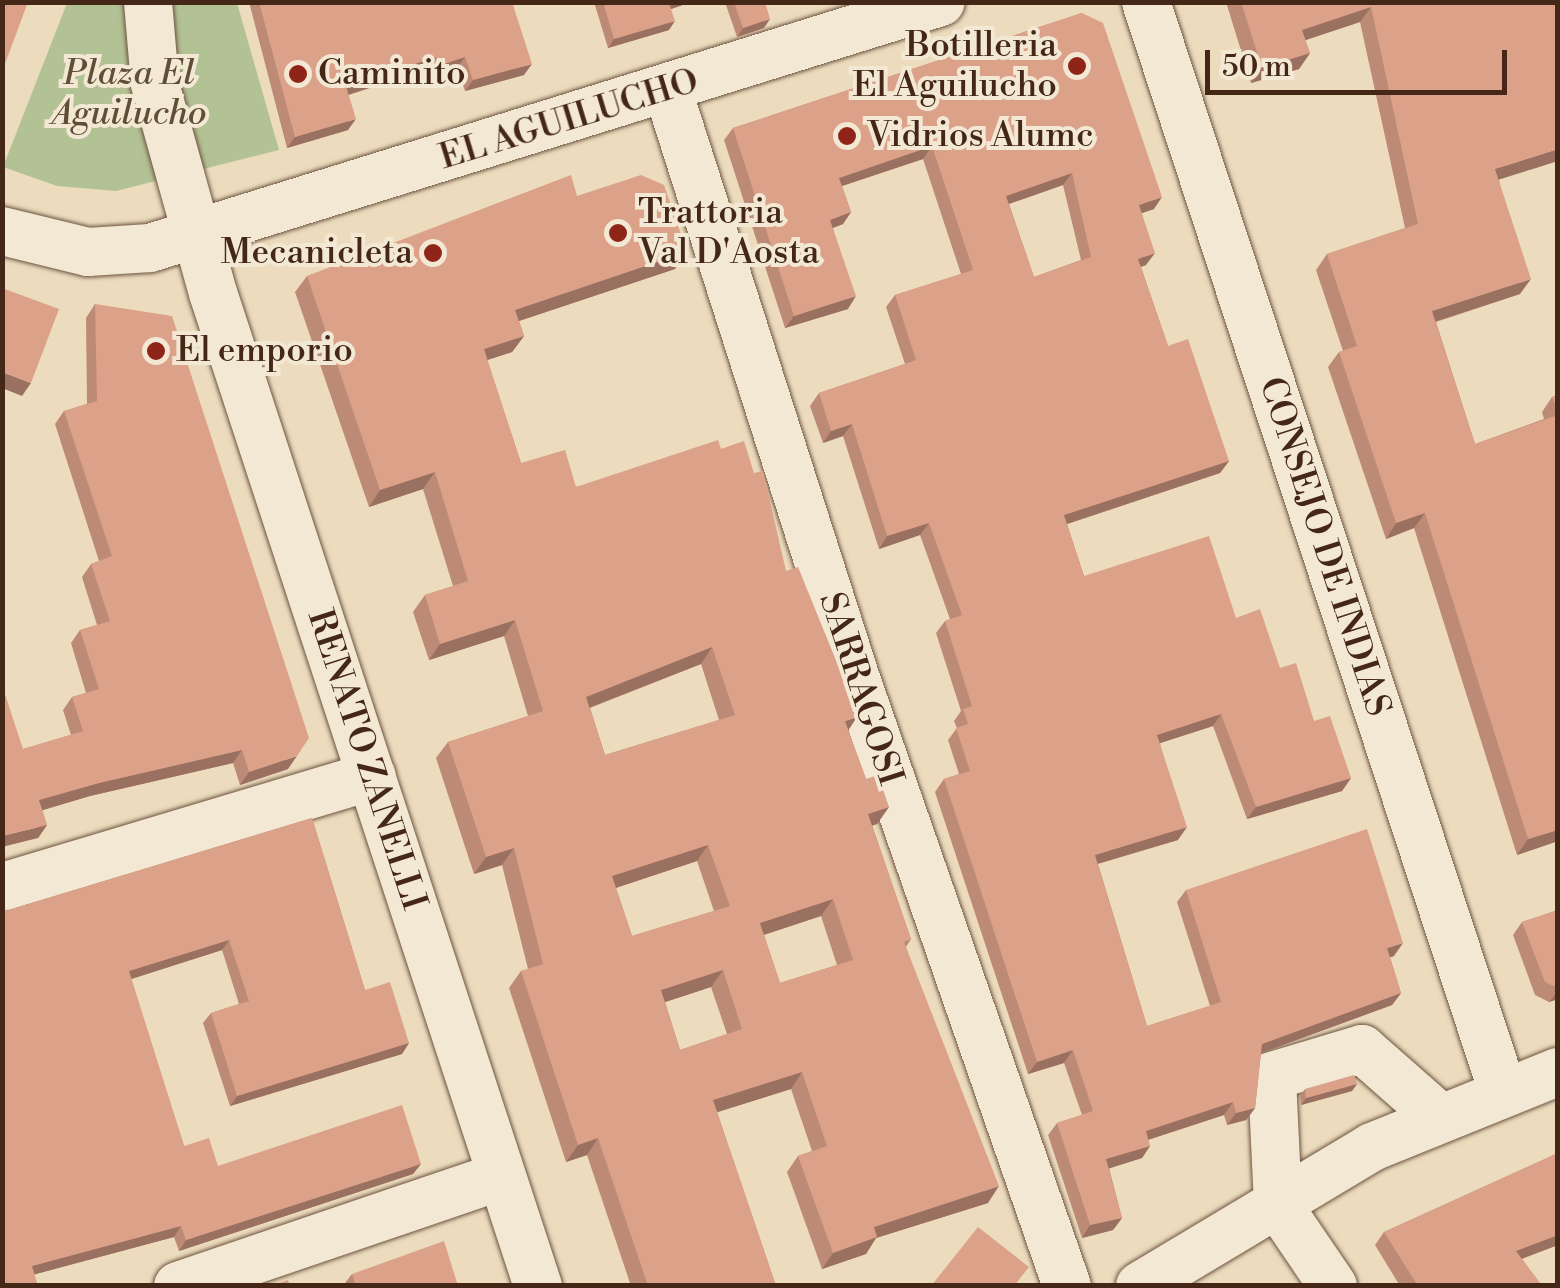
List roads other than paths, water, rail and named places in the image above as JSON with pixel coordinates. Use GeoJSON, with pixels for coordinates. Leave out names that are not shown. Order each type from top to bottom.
{"type":"FeatureCollection","features":[{"type":"Feature","properties":{"kind":"street","name":"RENATO ZANELLI"},"geometry":{"type":"LineString","coordinates":[[148,2],[155,84],[196,234],[538,1286]]}},
{"type":"Feature","properties":{"kind":"street","name":"EL AGUILUCHO"},"geometry":{"type":"LineString","coordinates":[[2,231],[88,252],[196,234],[668,88],[849,17],[941,2]]}},
{"type":"Feature","properties":{"kind":"street","name":"CONSEJO DE INDIAS"},"geometry":{"type":"LineString","coordinates":[[1146,2],[1502,1092]]}},
{"type":"Feature","properties":{"kind":"street","name":"SARRAGOSI"},"geometry":{"type":"LineString","coordinates":[[668,88],[854,676],[1067,1286]]}},
{"type":"Feature","properties":{"kind":"street"},"geometry":{"type":"LineString","coordinates":[[2,887],[372,776]]}},
{"type":"Feature","properties":{"kind":"street"},"geometry":{"type":"LineString","coordinates":[[1333,1286],[1273,1208],[1272,1076],[1362,1049],[1439,1117]]}},
{"type":"Feature","properties":{"kind":"street"},"geometry":{"type":"LineString","coordinates":[[1140,1286],[1439,1117],[1558,1072]]}},
{"type":"Feature","properties":{"kind":"street"},"geometry":{"type":"LineString","coordinates":[[178,1286],[501,1176]]}},
{"type":"Feature","properties":{"kind":"street"},"geometry":{"type":"LineString","coordinates":[[1198,1286],[1273,1208]]}},
{"type":"Feature","properties":{"kind":"place","name":"Botilleria El Aguilucho"},"geometry":{"type":"Point","coordinates":[1077,66]}},
{"type":"Feature","properties":{"kind":"place","name":"Caminito"},"geometry":{"type":"Point","coordinates":[298,74]}},
{"type":"Feature","properties":{"kind":"place","name":"Vidrios Alumc"},"geometry":{"type":"Point","coordinates":[847,136]}},
{"type":"Feature","properties":{"kind":"place","name":"Trattoria Val D'Aosta"},"geometry":{"type":"Point","coordinates":[618,233]}},
{"type":"Feature","properties":{"kind":"place","name":"Mecanicleta"},"geometry":{"type":"Point","coordinates":[433,253]}},
{"type":"Feature","properties":{"kind":"place","name":"El emporio"},"geometry":{"type":"Point","coordinates":[156,351]}},
{"type":"Feature","properties":{"kind":"park label","name":"Plaza El Aguilucho"},"geometry":{"type":"Point","coordinates":[129,94]}}]}
